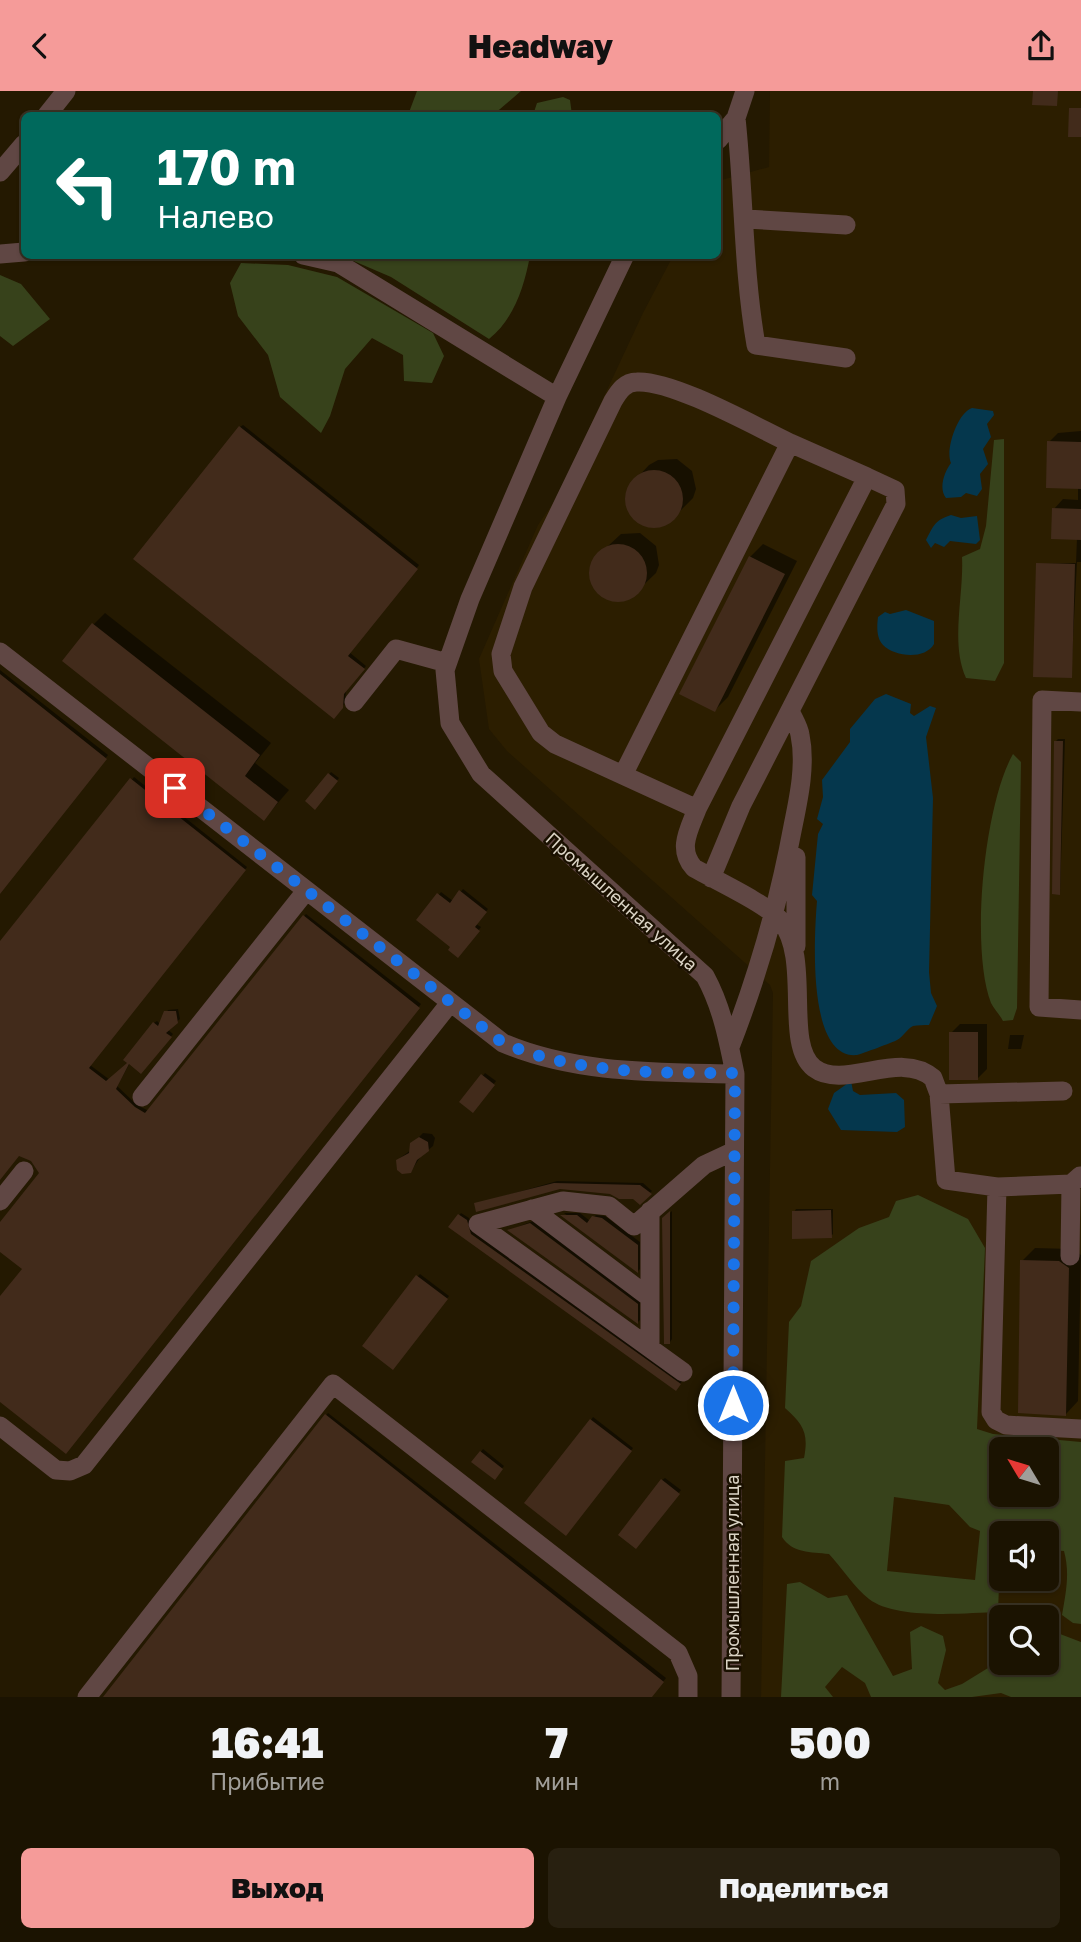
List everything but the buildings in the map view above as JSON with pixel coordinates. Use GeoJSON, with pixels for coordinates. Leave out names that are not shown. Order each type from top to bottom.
{"type":"FeatureCollection","features":[{"type":"Feature","properties":{"kind":"street"},"geometry":{"type":"LineString","coordinates":[[49,112],[66,91]]}},
{"type":"Feature","properties":{"kind":"street"},"geometry":{"type":"LineString","coordinates":[[721,136],[736,118],[745,91]]}},
{"type":"Feature","properties":{"kind":"street"},"geometry":{"type":"LineString","coordinates":[[736,118],[746,219],[747,295],[756,345],[846,358]]}},
{"type":"Feature","properties":{"kind":"street"},"geometry":{"type":"LineString","coordinates":[[0,172],[21,147]]}},
{"type":"Feature","properties":{"kind":"street"},"geometry":{"type":"LineString","coordinates":[[746,219],[846,225]]}},
{"type":"Feature","properties":{"kind":"street"},"geometry":{"type":"LineString","coordinates":[[0,254],[21,252]]}},
{"type":"Feature","properties":{"kind":"street"},"geometry":{"type":"LineString","coordinates":[[320,259],[338,263],[557,397]]}},
{"type":"Feature","properties":{"kind":"street","name":"Промышленная улица"},"geometry":{"type":"LineString","coordinates":[[623,259],[557,397],[470,599],[445,670],[450,723],[481,774],[705,976],[716,996],[735,1073],[732,1697]]}},
{"type":"Feature","properties":{"kind":"street"},"geometry":{"type":"LineString","coordinates":[[697,809],[555,744],[541,733],[508,682],[501,654],[523,587],[612,401],[621,388],[635,382],[649,383],[692,398],[895,490],[896,504],[741,806],[711,878]]}},
{"type":"Feature","properties":{"kind":"street"},"geometry":{"type":"LineString","coordinates":[[624,775],[790,443]]}},
{"type":"Feature","properties":{"kind":"street"},"geometry":{"type":"LineString","coordinates":[[796,954],[790,936],[774,915],[694,868],[683,850],[697,809],[867,477]]}},
{"type":"Feature","properties":{"kind":"street"},"geometry":{"type":"LineString","coordinates":[[354,702],[396,649],[447,663]]}},
{"type":"Feature","properties":{"kind":"street"},"geometry":{"type":"LineString","coordinates":[[0,652],[503,1043],[538,1058],[574,1066],[735,1073]]}},
{"type":"Feature","properties":{"kind":"street"},"geometry":{"type":"LineString","coordinates":[[1081,702],[1042,700],[1039,993],[1039,1007],[1081,1010]]}},
{"type":"Feature","properties":{"kind":"street"},"geometry":{"type":"LineString","coordinates":[[730,1047],[774,915],[796,810],[802,760],[800,733],[790,711]]}},
{"type":"Feature","properties":{"kind":"street"},"geometry":{"type":"LineString","coordinates":[[796,810],[796,954],[800,1036],[804,1053],[812,1067],[822,1073],[844,1075],[884,1068],[915,1069],[933,1078],[939,1094],[946,1180],[997,1187],[1076,1180],[1070,1256]]}},
{"type":"Feature","properties":{"kind":"street"},"geometry":{"type":"LineString","coordinates":[[142,1097],[306,891]]}},
{"type":"Feature","properties":{"kind":"street"},"geometry":{"type":"LineString","coordinates":[[0,1426],[56,1470],[71,1471],[84,1465],[450,1003]]}},
{"type":"Feature","properties":{"kind":"street"},"geometry":{"type":"LineString","coordinates":[[939,1094],[1063,1091]]}},
{"type":"Feature","properties":{"kind":"street"},"geometry":{"type":"LineString","coordinates":[[634,1226],[704,1165],[734,1151]]}},
{"type":"Feature","properties":{"kind":"street"},"geometry":{"type":"LineString","coordinates":[[0,1201],[24,1171]]}},
{"type":"Feature","properties":{"kind":"street"},"geometry":{"type":"LineString","coordinates":[[997,1187],[991,1412],[996,1420],[1006,1425],[1081,1430]]}},
{"type":"Feature","properties":{"kind":"street"},"geometry":{"type":"LineString","coordinates":[[650,1238],[609,1206],[564,1201],[478,1224],[683,1372]]}},
{"type":"Feature","properties":{"kind":"street"},"geometry":{"type":"LineString","coordinates":[[532,1209],[650,1298]]}},
{"type":"Feature","properties":{"kind":"street"},"geometry":{"type":"LineString","coordinates":[[650,1211],[650,1348]]}},
{"type":"Feature","properties":{"kind":"street"},"geometry":{"type":"LineString","coordinates":[[87,1697],[333,1384],[678,1653],[688,1676],[688,1697]]}},
{"type":"Feature","properties":{"kind":"shaded area"},"geometry":{"type":"Polygon","coordinates":[[[770,91],[1081,91],[1081,1697],[761,1697],[773,993],[770,985],[507,751],[489,729],[479,659],[538,525],[556,499],[643,313],[671,259],[721,259],[721,180],[769,167],[770,91]]]}},
{"type":"Feature","properties":{"kind":"green space"},"geometry":{"type":"Polygon","coordinates":[[[417,91],[521,91],[496,112],[409,112],[417,91]]]}},
{"type":"Feature","properties":{"kind":"green space"},"geometry":{"type":"Polygon","coordinates":[[[563,97],[570,100],[572,112],[534,112],[537,103],[563,97]]]}},
{"type":"Feature","properties":{"kind":"green space"},"geometry":{"type":"Polygon","coordinates":[[[349,259],[529,259],[517,302],[505,322],[489,339],[391,277],[349,259]]]}},
{"type":"Feature","properties":{"kind":"green space"},"geometry":{"type":"Polygon","coordinates":[[[241,263],[288,265],[337,277],[433,333],[444,356],[432,383],[404,381],[403,355],[372,338],[345,369],[330,416],[321,433],[280,397],[268,355],[238,316],[230,283],[241,263]]]}},
{"type":"Feature","properties":{"kind":"green space"},"geometry":{"type":"Polygon","coordinates":[[[0,275],[21,284],[50,319],[13,346],[0,336],[0,275]]]}},
{"type":"Feature","properties":{"kind":"green space"},"geometry":{"type":"Polygon","coordinates":[[[1004,439],[1004,663],[995,681],[966,678],[961,664],[958,634],[962,557],[980,549],[986,526],[994,440],[1004,439]]]}},
{"type":"Feature","properties":{"kind":"green space"},"geometry":{"type":"Polygon","coordinates":[[[1013,754],[1021,762],[1017,1008],[1013,1020],[1003,1021],[991,1003],[985,979],[981,913],[983,877],[994,807],[1013,754]]]}},
{"type":"Feature","properties":{"kind":"green space"},"geometry":{"type":"Polygon","coordinates":[[[918,1195],[968,1219],[985,1248],[977,1429],[993,1434],[1026,1437],[989,1437],[989,1507],[1059,1507],[1059,1440],[1081,1442],[1081,1624],[1073,1623],[1062,1615],[1067,1567],[1064,1551],[1059,1551],[1059,1521],[989,1521],[989,1591],[999,1591],[998,1605],[989,1605],[989,1612],[913,1613],[881,1606],[869,1599],[853,1583],[829,1554],[797,1549],[782,1537],[785,1461],[804,1458],[806,1442],[800,1424],[785,1408],[789,1322],[801,1306],[811,1261],[859,1228],[889,1217],[896,1201],[918,1195]],[[894,1497],[887,1571],[975,1580],[980,1531],[970,1527],[949,1505],[894,1497]]]}},
{"type":"Feature","properties":{"kind":"green space"},"geometry":{"type":"Polygon","coordinates":[[[800,1582],[828,1598],[847,1595],[893,1676],[912,1669],[910,1632],[921,1626],[943,1636],[946,1650],[938,1683],[945,1690],[962,1684],[989,1667],[989,1675],[1059,1675],[1059,1634],[1081,1642],[1081,1697],[1011,1697],[1001,1693],[972,1697],[871,1697],[865,1683],[842,1667],[825,1687],[833,1697],[781,1697],[787,1584],[800,1582]]]}},
{"type":"Feature","properties":{"kind":"water"},"geometry":{"type":"Polygon","coordinates":[[[972,408],[993,411],[994,415],[987,424],[991,437],[983,449],[988,464],[980,474],[982,489],[977,496],[966,493],[961,497],[946,498],[942,485],[951,463],[951,442],[957,424],[972,408]]]}},
{"type":"Feature","properties":{"kind":"water"},"geometry":{"type":"Polygon","coordinates":[[[951,515],[961,518],[977,516],[980,540],[976,544],[950,541],[944,547],[935,543],[931,548],[926,540],[933,527],[941,519],[951,515]]]}},
{"type":"Feature","properties":{"kind":"water"},"geometry":{"type":"Polygon","coordinates":[[[906,610],[934,621],[934,644],[924,653],[910,655],[895,652],[883,645],[879,639],[878,617],[885,612],[890,614],[906,610]]]}},
{"type":"Feature","properties":{"kind":"water"},"geometry":{"type":"Polygon","coordinates":[[[886,694],[911,704],[910,713],[914,716],[930,706],[936,708],[926,737],[933,798],[929,972],[931,993],[937,1006],[929,1025],[913,1026],[897,1040],[857,1055],[841,1051],[829,1038],[817,994],[817,901],[812,895],[818,834],[823,824],[817,819],[823,797],[822,780],[850,742],[850,729],[875,699],[886,694]]]}},
{"type":"Feature","properties":{"kind":"water"},"geometry":{"type":"Polygon","coordinates":[[[851,1081],[853,1091],[860,1095],[896,1093],[904,1100],[905,1127],[897,1132],[841,1130],[828,1109],[834,1093],[851,1081]]]}},
{"type":"Feature","properties":{"kind":"route"},"geometry":{"type":"LineString","coordinates":[[175,788],[503,1043],[538,1058],[574,1066],[735,1073],[733,1405]]}}]}
